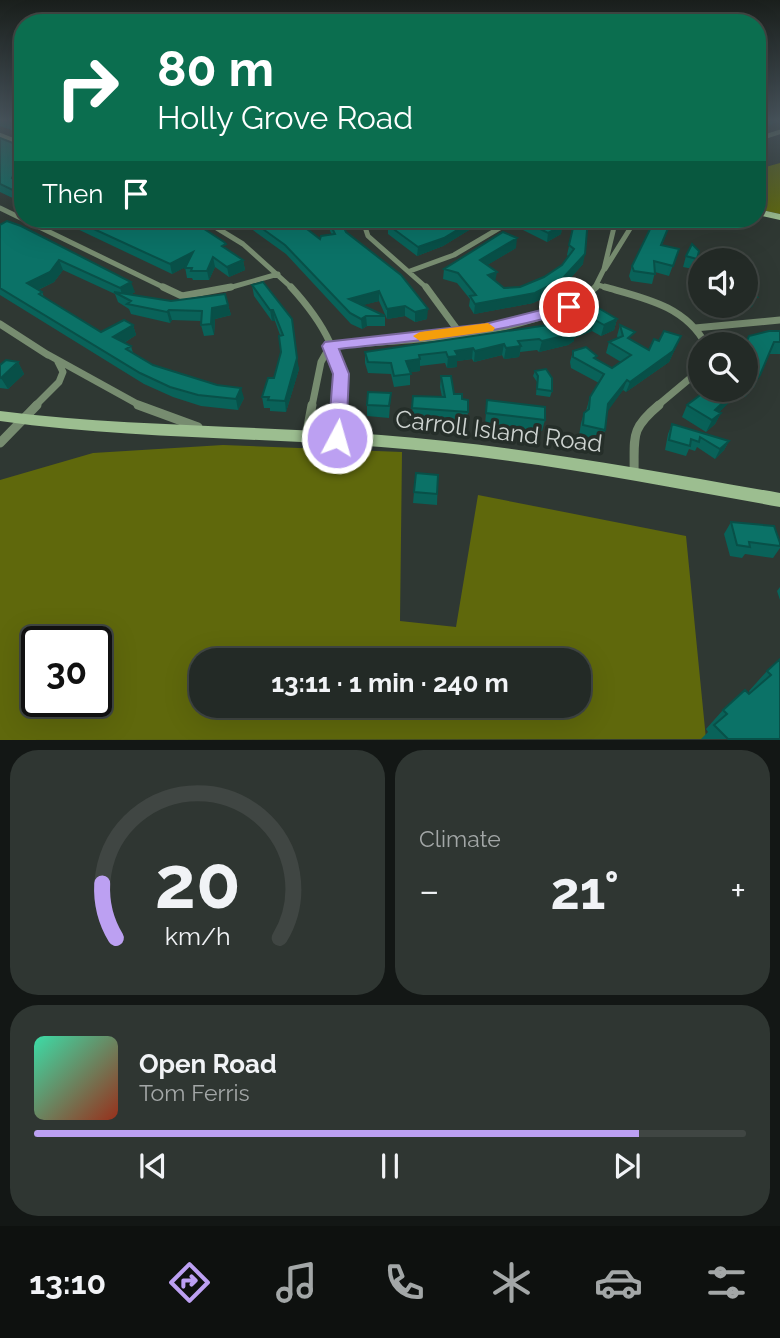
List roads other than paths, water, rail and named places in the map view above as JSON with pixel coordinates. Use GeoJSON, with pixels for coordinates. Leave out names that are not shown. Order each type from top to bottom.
{"type":"FeatureCollection","features":[{"type":"Feature","properties":{"kind":"street"},"geometry":{"type":"LineString","coordinates":[[9,222],[14,220]]}},
{"type":"Feature","properties":{"kind":"street"},"geometry":{"type":"LineString","coordinates":[[39,228],[183,296],[209,293],[278,274]]}},
{"type":"Feature","properties":{"kind":"street"},"geometry":{"type":"LineString","coordinates":[[220,228],[250,247],[278,274],[309,309],[330,346],[341,374],[337,438]]}},
{"type":"Feature","properties":{"kind":"street"},"geometry":{"type":"LineString","coordinates":[[365,228],[366,233],[434,296],[459,332]]}},
{"type":"Feature","properties":{"kind":"street"},"geometry":{"type":"LineString","coordinates":[[410,271],[454,255],[500,228]]}},
{"type":"Feature","properties":{"kind":"street"},"geometry":{"type":"LineString","coordinates":[[330,346],[459,332],[560,311],[584,299],[598,285],[613,228]]}},
{"type":"Feature","properties":{"kind":"street"},"geometry":{"type":"LineString","coordinates":[[604,269],[631,228]]}},
{"type":"Feature","properties":{"kind":"street"},"geometry":{"type":"LineString","coordinates":[[598,285],[665,306],[698,332]]}},
{"type":"Feature","properties":{"kind":"street"},"geometry":{"type":"LineString","coordinates":[[695,328],[780,320]]}},
{"type":"Feature","properties":{"kind":"street"},"geometry":{"type":"LineString","coordinates":[[0,324],[60,362],[62,377],[0,443]]}},
{"type":"Feature","properties":{"kind":"street"},"geometry":{"type":"LineString","coordinates":[[306,437],[321,362],[330,346]]}},
{"type":"Feature","properties":{"kind":"street"},"geometry":{"type":"LineString","coordinates":[[46,353],[148,410],[216,433]]}},
{"type":"Feature","properties":{"kind":"street"},"geometry":{"type":"LineString","coordinates":[[634,474],[635,432],[639,421],[688,380]]}},
{"type":"Feature","properties":{"kind":"street","name":"Carroll Island Road"},"geometry":{"type":"LineString","coordinates":[[0,416],[110,428],[337,438],[509,453],[780,500]]}}]}
